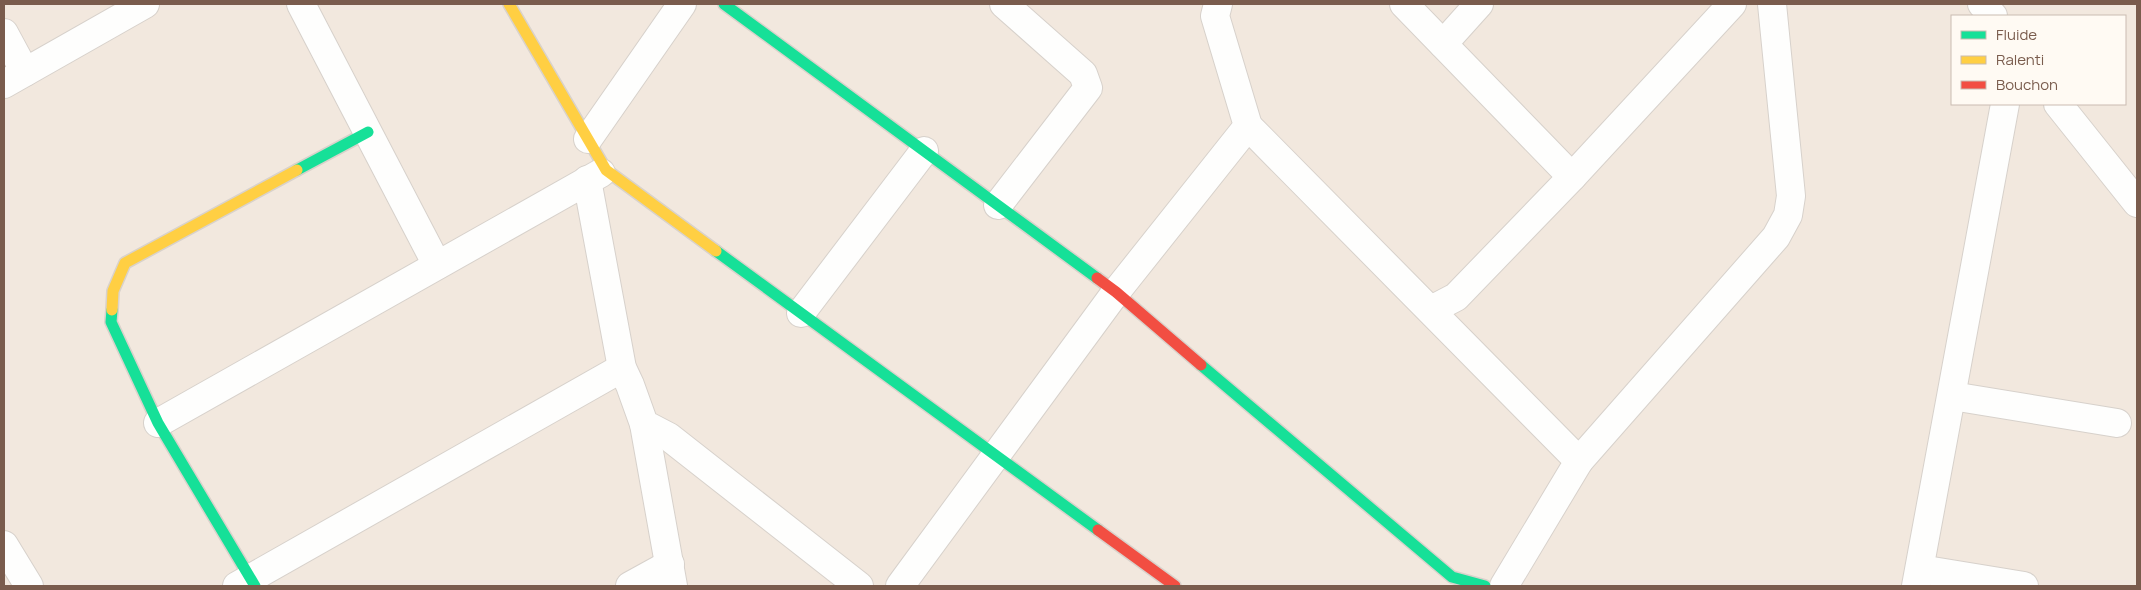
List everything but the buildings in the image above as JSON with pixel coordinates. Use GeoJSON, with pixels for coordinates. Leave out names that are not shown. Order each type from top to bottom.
{"type":"FeatureCollection","features":[{"type":"Feature","properties":{"kind":"street"},"geometry":{"type":"LineString","coordinates":[[4,33],[14,78],[145,4]]}},
{"type":"Feature","properties":{"kind":"street"},"geometry":{"type":"LineString","coordinates":[[301,4],[437,265]]}},
{"type":"Feature","properties":{"kind":"street"},"geometry":{"type":"LineString","coordinates":[[509,4],[588,140],[597,175],[622,368],[644,424],[671,575],[630,586]]}},
{"type":"Feature","properties":{"kind":"street"},"geometry":{"type":"LineString","coordinates":[[588,140],[682,4]]}},
{"type":"Feature","properties":{"kind":"street"},"geometry":{"type":"LineString","coordinates":[[998,205],[1088,88],[1083,74],[1004,4]]}},
{"type":"Feature","properties":{"kind":"street"},"geometry":{"type":"LineString","coordinates":[[1218,4],[1216,16],[1248,126],[1579,461]]}},
{"type":"Feature","properties":{"kind":"street"},"geometry":{"type":"LineString","coordinates":[[1404,4],[1572,178]]}},
{"type":"Feature","properties":{"kind":"street"},"geometry":{"type":"LineString","coordinates":[[1443,44],[1478,4]]}},
{"type":"Feature","properties":{"kind":"street"},"geometry":{"type":"LineString","coordinates":[[1430,310],[1456,297],[1572,178],[1732,4]]}},
{"type":"Feature","properties":{"kind":"street"},"geometry":{"type":"LineString","coordinates":[[1504,586],[1579,461],[1776,237],[1788,215],[1791,196],[1772,4]]}},
{"type":"Feature","properties":{"kind":"street"},"geometry":{"type":"LineString","coordinates":[[1982,4],[1992,15]]}},
{"type":"Feature","properties":{"kind":"street"},"geometry":{"type":"LineString","coordinates":[[729,5],[1116,292],[1298,449],[1452,577],[1485,586]]}},
{"type":"Feature","properties":{"kind":"street"},"geometry":{"type":"LineString","coordinates":[[2005,105],[1918,578],[2024,586]]}},
{"type":"Feature","properties":{"kind":"street"},"geometry":{"type":"LineString","coordinates":[[2059,105],[2137,204]]}},
{"type":"Feature","properties":{"kind":"street"},"geometry":{"type":"LineString","coordinates":[[900,586],[1116,292],[1248,126]]}},
{"type":"Feature","properties":{"kind":"street"},"geometry":{"type":"LineString","coordinates":[[368,132],[125,263],[113,290],[112,322],[158,423],[247,584],[622,368]]}},
{"type":"Feature","properties":{"kind":"street"},"geometry":{"type":"LineString","coordinates":[[801,313],[924,151]]}},
{"type":"Feature","properties":{"kind":"street"},"geometry":{"type":"LineString","coordinates":[[158,423],[597,175]]}},
{"type":"Feature","properties":{"kind":"street"},"geometry":{"type":"LineString","coordinates":[[597,175],[801,313],[1175,586]]}},
{"type":"Feature","properties":{"kind":"street"},"geometry":{"type":"LineString","coordinates":[[1952,396],[2117,423]]}},
{"type":"Feature","properties":{"kind":"street"},"geometry":{"type":"LineString","coordinates":[[644,424],[669,437],[859,586]]}},
{"type":"Feature","properties":{"kind":"street"},"geometry":{"type":"LineString","coordinates":[[4,545],[29,586]]}},
{"type":"Feature","properties":{"kind":"shaded area"},"geometry":{"type":"Polygon","coordinates":[[[4,4],[2137,4],[2137,586],[4,586],[4,4]]]}},
{"type":"Feature","properties":{"kind":"traffic: fast"},"geometry":{"type":"LineString","coordinates":[[724,4],[1097,278]]}},
{"type":"Feature","properties":{"kind":"traffic: fast"},"geometry":{"type":"LineString","coordinates":[[297,170],[368,132]]}},
{"type":"Feature","properties":{"kind":"traffic: fast"},"geometry":{"type":"LineString","coordinates":[[716,251],[1098,530]]}},
{"type":"Feature","properties":{"kind":"traffic: fast"},"geometry":{"type":"LineString","coordinates":[[112,310],[111,322],[158,423],[255,586]]}},
{"type":"Feature","properties":{"kind":"traffic: fast"},"geometry":{"type":"LineString","coordinates":[[1201,365],[1452,577],[1485,586]]}},
{"type":"Feature","properties":{"kind":"traffic: slow"},"geometry":{"type":"LineString","coordinates":[[509,4],[606,170],[716,251]]}},
{"type":"Feature","properties":{"kind":"traffic: slow"},"geometry":{"type":"LineString","coordinates":[[112,310],[113,291],[125,263],[297,170]]}},
{"type":"Feature","properties":{"kind":"traffic: jam"},"geometry":{"type":"LineString","coordinates":[[1097,278],[1201,365]]}},
{"type":"Feature","properties":{"kind":"traffic: jam"},"geometry":{"type":"LineString","coordinates":[[1098,530],[1175,586]]}}]}
